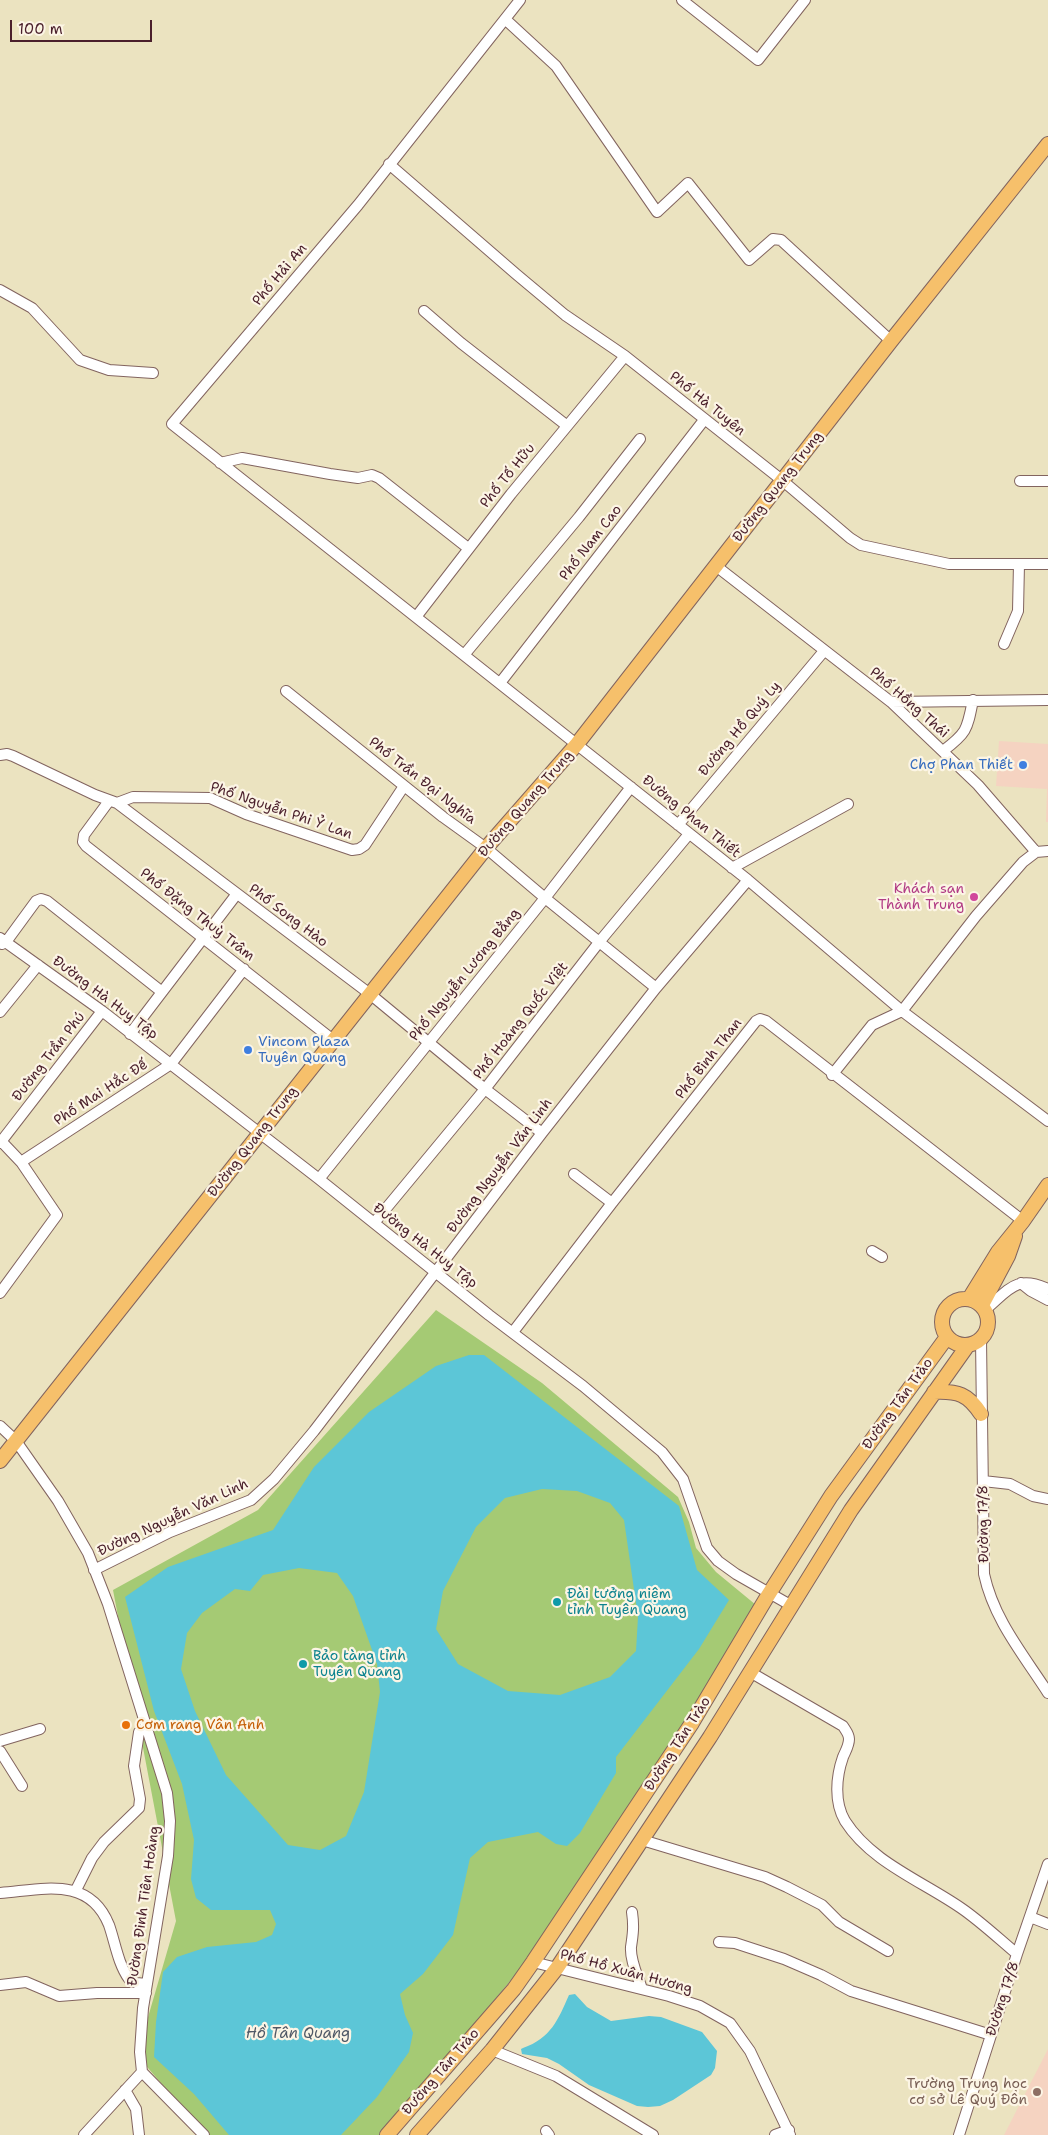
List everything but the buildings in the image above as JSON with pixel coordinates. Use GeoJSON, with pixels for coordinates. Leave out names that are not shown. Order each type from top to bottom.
{"type":"FeatureCollection","features":[{"type":"Feature","properties":{"kind":"main road","name":"Đường Quang Trung"},"geometry":{"type":"LineString","coordinates":[[0,1461],[486,848],[577,744],[891,341],[1048,144]]}},
{"type":"Feature","properties":{"kind":"main road"},"geometry":{"type":"LineString","coordinates":[[979,1305],[1008,1256],[1021,1225],[1048,1185]]}},
{"type":"Feature","properties":{"kind":"main road"},"geometry":{"type":"LineString","coordinates":[[954,1301],[979,1305],[988,1325],[981,1339],[968,1345],[953,1342],[947,1337],[941,1323],[945,1308],[954,1301]]}},
{"type":"Feature","properties":{"kind":"main road","name":"Đường Tân Trào"},"geometry":{"type":"LineString","coordinates":[[386,2135],[514,1988],[534,1962],[692,1723],[831,1496],[947,1337]]}},
{"type":"Feature","properties":{"kind":"main road","name":"Đường Tân Trào"},"geometry":{"type":"LineString","coordinates":[[418,2135],[492,2050],[557,1968],[750,1672],[851,1510],[968,1345]]}},
{"type":"Feature","properties":{"kind":"main road"},"geometry":{"type":"LineString","coordinates":[[934,1392],[949,1391],[966,1396],[974,1403],[981,1414]]}},
{"type":"Feature","properties":{"kind":"street","name":"Phố Hải An"},"geometry":{"type":"LineString","coordinates":[[315,537],[172,424],[358,205],[520,0]]}},
{"type":"Feature","properties":{"kind":"street"},"geometry":{"type":"LineString","coordinates":[[682,0],[758,60],[805,0]]}},
{"type":"Feature","properties":{"kind":"street"},"geometry":{"type":"LineString","coordinates":[[505,19],[556,66],[657,212],[688,183],[749,260],[773,239],[781,240],[891,341]]}},
{"type":"Feature","properties":{"kind":"street","name":"Phố Hà Tuyên"},"geometry":{"type":"LineString","coordinates":[[389,164],[551,303],[625,356],[783,481],[850,538],[862,545],[949,564],[1048,564]]}},
{"type":"Feature","properties":{"kind":"street"},"geometry":{"type":"LineString","coordinates":[[0,290],[32,308],[80,360],[109,370],[153,373]]}},
{"type":"Feature","properties":{"kind":"street"},"geometry":{"type":"LineString","coordinates":[[424,311],[461,343],[566,425]]}},
{"type":"Feature","properties":{"kind":"street","name":"Phố Tố Hữu"},"geometry":{"type":"LineString","coordinates":[[416,617],[468,548],[566,425],[625,356]]}},
{"type":"Feature","properties":{"kind":"street","name":"Phố Nam Cao"},"geometry":{"type":"LineString","coordinates":[[500,683],[704,420]]}},
{"type":"Feature","properties":{"kind":"street"},"geometry":{"type":"LineString","coordinates":[[464,655],[579,518],[640,439]]}},
{"type":"Feature","properties":{"kind":"street"},"geometry":{"type":"LineString","coordinates":[[220,463],[242,458],[339,476],[358,478],[372,476],[379,478],[468,548]]}},
{"type":"Feature","properties":{"kind":"street"},"geometry":{"type":"LineString","coordinates":[[1020,481],[1048,481]]}},
{"type":"Feature","properties":{"kind":"street","name":"Đường Phan Thiết"},"geometry":{"type":"LineString","coordinates":[[315,537],[748,880],[902,1011],[1048,1121]]}},
{"type":"Feature","properties":{"kind":"street"},"geometry":{"type":"LineString","coordinates":[[1004,644],[1018,611],[1019,564]]}},
{"type":"Feature","properties":{"kind":"street","name":"Phố Hồng Thái"},"geometry":{"type":"LineString","coordinates":[[716,566],[891,702],[978,784],[1036,852]]}},
{"type":"Feature","properties":{"kind":"street","name":"Đường Hồ Quý Ly"},"geometry":{"type":"LineString","coordinates":[[678,825],[824,651]]}},
{"type":"Feature","properties":{"kind":"street","name":"Phố Trần Đại Nghĩa"},"geometry":{"type":"LineString","coordinates":[[286,691],[404,786],[486,848],[656,988]]}},
{"type":"Feature","properties":{"kind":"street"},"geometry":{"type":"LineString","coordinates":[[942,751],[961,737],[968,728],[973,700]]}},
{"type":"Feature","properties":{"kind":"street"},"geometry":{"type":"LineString","coordinates":[[891,702],[1048,700]]}},
{"type":"Feature","properties":{"kind":"street","name":"Phố Song Hào"},"geometry":{"type":"LineString","coordinates":[[0,755],[7,754],[13,756],[113,802],[370,994],[428,1043],[542,1133]]}},
{"type":"Feature","properties":{"kind":"street","name":"Phố Nguyễn Phi Ỷ Lan"},"geometry":{"type":"LineString","coordinates":[[113,802],[133,797],[210,798],[255,818],[352,850],[359,849],[365,845],[404,786]]}},
{"type":"Feature","properties":{"kind":"street","name":"Phố Nguyễn Lương Bằng"},"geometry":{"type":"LineString","coordinates":[[319,1179],[545,898],[631,787]]}},
{"type":"Feature","properties":{"kind":"street","name":"Phố Đặng Thuỳ Trâm"},"geometry":{"type":"LineString","coordinates":[[113,802],[84,836],[83,842],[86,846],[333,1040]]}},
{"type":"Feature","properties":{"kind":"street"},"geometry":{"type":"LineString","coordinates":[[732,868],[848,804]]}},
{"type":"Feature","properties":{"kind":"street","name":"Phố Hoàng Quốc Việt"},"geometry":{"type":"LineString","coordinates":[[374,1223],[485,1089],[600,942],[689,834]]}},
{"type":"Feature","properties":{"kind":"street"},"geometry":{"type":"LineString","coordinates":[[832,1075],[872,1025],[902,1011],[982,909],[1023,862],[1036,852],[1048,852]]}},
{"type":"Feature","properties":{"kind":"street","name":"Đường Nguyễn Văn Linh"},"geometry":{"type":"LineString","coordinates":[[94,1570],[170,1532],[251,1500],[274,1479],[314,1431],[542,1133],[656,988],[748,880]]}},
{"type":"Feature","properties":{"kind":"street"},"geometry":{"type":"LineString","coordinates":[[130,1034],[236,895]]}},
{"type":"Feature","properties":{"kind":"street"},"geometry":{"type":"LineString","coordinates":[[2,941],[36,901],[41,899],[162,992]]}},
{"type":"Feature","properties":{"kind":"street","name":"Đường Hà Huy Tập"},"geometry":{"type":"LineString","coordinates":[[2,941],[102,1011],[171,1064],[513,1332],[662,1452],[683,1479],[707,1548],[718,1561],[736,1574],[792,1606]]}},
{"type":"Feature","properties":{"kind":"street"},"geometry":{"type":"LineString","coordinates":[[0,1012],[38,965]]}},
{"type":"Feature","properties":{"kind":"street","name":"Phố Mai Hắc Đế"},"geometry":{"type":"LineString","coordinates":[[22,1162],[171,1064],[244,969]]}},
{"type":"Feature","properties":{"kind":"street","name":"Đường Trần Phú"},"geometry":{"type":"LineString","coordinates":[[1,1142],[102,1011]]}},
{"type":"Feature","properties":{"kind":"street","name":"Phố Bình Than"},"geometry":{"type":"LineString","coordinates":[[513,1332],[612,1203],[756,1021],[760,1019],[766,1021],[1021,1225]]}},
{"type":"Feature","properties":{"kind":"street"},"geometry":{"type":"LineString","coordinates":[[0,1293],[57,1215],[22,1162],[1,1142]]}},
{"type":"Feature","properties":{"kind":"street"},"geometry":{"type":"LineString","coordinates":[[574,1174],[612,1203]]}},
{"type":"Feature","properties":{"kind":"street"},"geometry":{"type":"LineString","coordinates":[[872,1250],[882,1257]]}},
{"type":"Feature","properties":{"kind":"street"},"geometry":{"type":"LineString","coordinates":[[979,1305],[1018,1283],[1034,1283],[1048,1289]]}},
{"type":"Feature","properties":{"kind":"street"},"geometry":{"type":"LineString","coordinates":[[1021,1283],[1048,1300]]}},
{"type":"Feature","properties":{"kind":"street","name":"Đường 17/8"},"geometry":{"type":"LineString","coordinates":[[981,1339],[984,1574],[989,1596],[1000,1620],[1048,1693]]}},
{"type":"Feature","properties":{"kind":"street","name":"Đường Đinh Tiên Hoàng"},"geometry":{"type":"LineString","coordinates":[[0,1426],[16,1441],[58,1501],[88,1553],[108,1604],[167,1792],[170,1820],[168,1856],[146,1988],[141,2034],[142,2072]]}},
{"type":"Feature","properties":{"kind":"street"},"geometry":{"type":"LineString","coordinates":[[983,1481],[1010,1484],[1036,1497],[1048,1499]]}},
{"type":"Feature","properties":{"kind":"street"},"geometry":{"type":"LineString","coordinates":[[750,1672],[843,1726],[849,1734],[850,1742],[838,1774],[838,1799],[844,1819],[861,1841],[910,1878],[933,1889],[962,1908],[1017,1954]]}},
{"type":"Feature","properties":{"kind":"street"},"geometry":{"type":"LineString","coordinates":[[76,1890],[92,1858],[104,1842],[139,1808],[140,1799],[134,1774],[135,1761],[139,1732],[147,1726]]}},
{"type":"Feature","properties":{"kind":"street"},"geometry":{"type":"LineString","coordinates":[[0,1741],[40,1729]]}},
{"type":"Feature","properties":{"kind":"street"},"geometry":{"type":"LineString","coordinates":[[0,1751],[22,1786]]}},
{"type":"Feature","properties":{"kind":"street"},"geometry":{"type":"LineString","coordinates":[[642,1840],[765,1877],[788,1887],[822,1905],[839,1922],[888,1951]]}},
{"type":"Feature","properties":{"kind":"street","name":"Đường 17/8"},"geometry":{"type":"LineString","coordinates":[[959,2135],[1048,1864]]}},
{"type":"Feature","properties":{"kind":"street"},"geometry":{"type":"LineString","coordinates":[[0,1893],[35,1889],[76,1890],[82,1893],[102,1912],[129,1979],[146,1988]]}},
{"type":"Feature","properties":{"kind":"street"},"geometry":{"type":"LineString","coordinates":[[632,1912],[634,1927],[631,1948],[632,1959],[642,1989]]}},
{"type":"Feature","properties":{"kind":"street"},"geometry":{"type":"LineString","coordinates":[[1030,1917],[1048,1924]]}},
{"type":"Feature","properties":{"kind":"street"},"geometry":{"type":"LineString","coordinates":[[719,1942],[736,1944],[784,1959],[815,1972],[851,1991],[991,2035]]}},
{"type":"Feature","properties":{"kind":"street","name":"Phố Hồ Xuân Hương"},"geometry":{"type":"LineString","coordinates":[[534,1962],[642,1989],[700,2006],[730,2023],[750,2051],[790,2132]]}},
{"type":"Feature","properties":{"kind":"street"},"geometry":{"type":"LineString","coordinates":[[0,1985],[26,1982],[59,1996],[146,1988]]}},
{"type":"Feature","properties":{"kind":"street"},"geometry":{"type":"LineString","coordinates":[[492,2050],[556,2076],[653,2135]]}},
{"type":"Feature","properties":{"kind":"street"},"geometry":{"type":"LineString","coordinates":[[84,2135],[142,2072],[204,2135]]}},
{"type":"Feature","properties":{"kind":"street"},"geometry":{"type":"LineString","coordinates":[[125,2090],[136,2109],[140,2135]]}},
{"type":"Feature","properties":{"kind":"street"},"geometry":{"type":"LineString","coordinates":[[775,2135],[790,2132]]}},
{"type":"Feature","properties":{"kind":"shaded area","name":"Chợ Phan Thiết"},"geometry":{"type":"Polygon","coordinates":[[[999,741],[1048,744],[1048,822],[1046,822],[1047,789],[996,786],[999,741]]]}},
{"type":"Feature","properties":{"kind":"shaded area","name":"Trường Trung học cơ sở Lê Quý Đôn"},"geometry":{"type":"Polygon","coordinates":[[[1048,2049],[1048,2135],[1004,2135],[1048,2049]]]}},
{"type":"Feature","properties":{"kind":"green space"},"geometry":{"type":"Polygon","coordinates":[[[436,1310],[542,1383],[678,1497],[689,1522],[696,1548],[716,1572],[756,1605],[571,1908],[382,2135],[205,2135],[137,2055],[176,1921],[113,1590],[258,1510],[436,1310]]]}},
{"type":"Feature","properties":{"kind":"water","name":"Hồ Tân Quang"},"geometry":{"type":"Polygon","coordinates":[[[469,1355],[484,1355],[679,1506],[697,1570],[729,1600],[699,1649],[616,1757],[616,1773],[580,1833],[567,1846],[556,1844],[538,1832],[488,1842],[470,1858],[453,1935],[423,1974],[400,1994],[405,2015],[413,2033],[409,2052],[377,2097],[341,2135],[229,2135],[194,2094],[154,2057],[156,2022],[163,1972],[177,1957],[207,1947],[256,1942],[272,1935],[276,1924],[270,1910],[211,1910],[196,1898],[191,1879],[194,1840],[182,1784],[154,1711],[125,1597],[168,1567],[273,1530],[314,1467],[369,1412],[436,1366],[469,1355]],[[542,1489],[505,1498],[476,1527],[443,1591],[436,1629],[458,1664],[508,1691],[560,1695],[610,1677],[636,1651],[638,1617],[624,1520],[610,1503],[577,1491],[542,1489]],[[299,1568],[263,1575],[250,1591],[235,1589],[202,1613],[187,1633],[181,1669],[195,1711],[226,1775],[288,1845],[320,1850],[346,1836],[364,1792],[380,1692],[377,1664],[353,1596],[337,1573],[299,1568]]]}},
{"type":"Feature","properties":{"kind":"water"},"geometry":{"type":"Polygon","coordinates":[[[575,1994],[587,2007],[611,2021],[649,2016],[661,2017],[702,2032],[717,2051],[715,2068],[711,2075],[673,2100],[660,2106],[648,2107],[637,2106],[589,2085],[547,2058],[522,2054],[521,2049],[533,2044],[547,2033],[557,2020],[569,1995],[575,1994]]]}},
{"type":"Feature","properties":{"kind":"place","name":"Chợ Phan Thiết"},"geometry":{"type":"Point","coordinates":[1023,765]}},
{"type":"Feature","properties":{"kind":"place","name":"Khách sạn Thành Trung"},"geometry":{"type":"Point","coordinates":[974,897]}},
{"type":"Feature","properties":{"kind":"place","name":"Vincom Plaza Tuyên Quang"},"geometry":{"type":"Point","coordinates":[248,1050]}},
{"type":"Feature","properties":{"kind":"place","name":"Đài tưởng niệm tỉnh Tuyên Quang"},"geometry":{"type":"Point","coordinates":[557,1602]}},
{"type":"Feature","properties":{"kind":"place","name":"Bảo tàng tỉnh Tuyên Quang"},"geometry":{"type":"Point","coordinates":[303,1664]}},
{"type":"Feature","properties":{"kind":"place","name":"Cơm rang Vân Anh"},"geometry":{"type":"Point","coordinates":[126,1725]}},
{"type":"Feature","properties":{"kind":"place","name":"Trường Trung học cơ sở Lê Quý Đôn"},"geometry":{"type":"Point","coordinates":[1037,2092]}}]}
